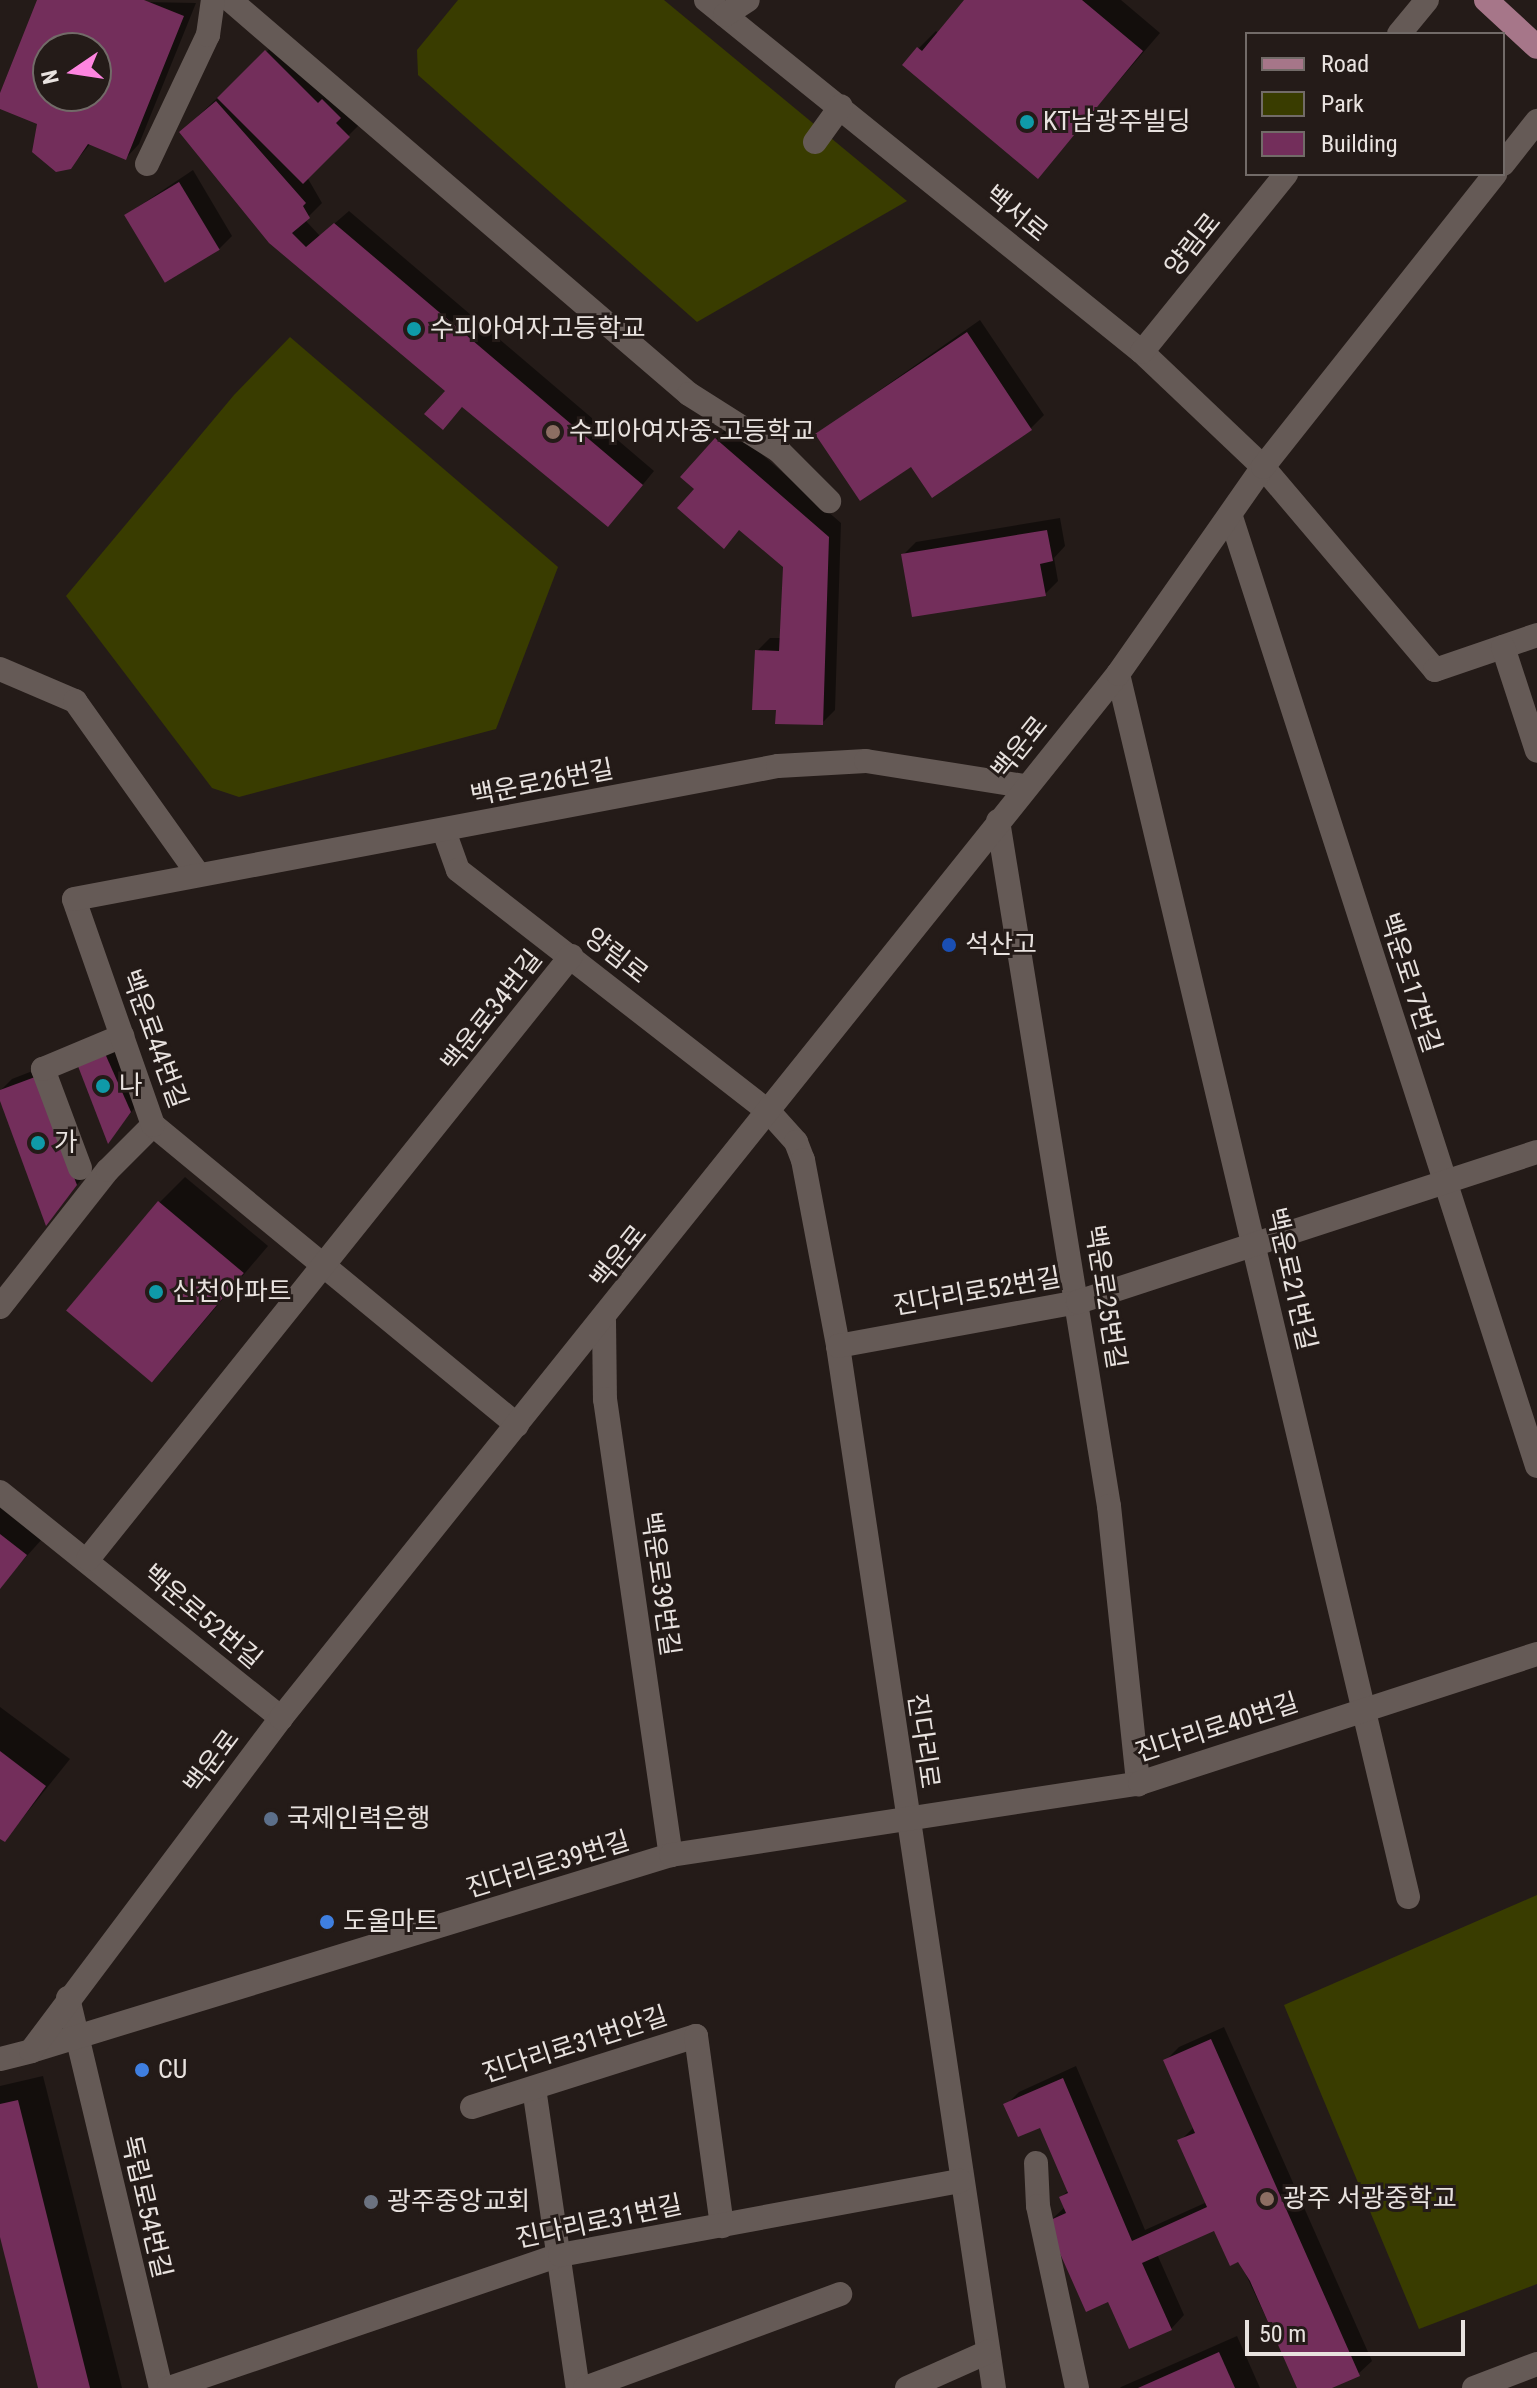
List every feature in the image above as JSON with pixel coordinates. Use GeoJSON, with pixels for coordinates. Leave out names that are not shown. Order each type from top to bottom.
{"type":"FeatureCollection","features":[{"type":"Feature","properties":{"kind":"main road"},"geometry":{"type":"LineString","coordinates":[[1486,0],[1511,9],[1537,47]]}},
{"type":"Feature","properties":{"kind":"street"},"geometry":{"type":"LineString","coordinates":[[147,164],[208,35],[213,0]]}},
{"type":"Feature","properties":{"kind":"street"},"geometry":{"type":"LineString","coordinates":[[230,0],[689,394],[779,451],[829,501]]}},
{"type":"Feature","properties":{"kind":"street","name":"백서로"},"geometry":{"type":"LineString","coordinates":[[715,7],[748,0]]}},
{"type":"Feature","properties":{"kind":"street"},"geometry":{"type":"LineString","coordinates":[[1401,32],[1427,0]]}},
{"type":"Feature","properties":{"kind":"street","name":"백서로"},"geometry":{"type":"LineString","coordinates":[[715,7],[1142,352],[1263,467]]}},
{"type":"Feature","properties":{"kind":"street"},"geometry":{"type":"LineString","coordinates":[[815,142],[841,106]]}},
{"type":"Feature","properties":{"kind":"street"},"geometry":{"type":"LineString","coordinates":[[1505,161],[1537,121]]}},
{"type":"Feature","properties":{"kind":"street","name":"양림로"},"geometry":{"type":"LineString","coordinates":[[1142,352],[1284,176]]}},
{"type":"Feature","properties":{"kind":"street","name":"백운로"},"geometry":{"type":"LineString","coordinates":[[31,2051],[281,1718],[770,1113],[1023,786],[1118,674],[1231,517],[1263,467],[1493,176]]}},
{"type":"Feature","properties":{"kind":"street"},"geometry":{"type":"LineString","coordinates":[[1263,467],[1435,670],[1537,635]]}},
{"type":"Feature","properties":{"kind":"street","name":"백운로17번길"},"geometry":{"type":"LineString","coordinates":[[1231,517],[1537,1466]]}},
{"type":"Feature","properties":{"kind":"street"},"geometry":{"type":"LineString","coordinates":[[1503,647],[1537,751]]}},
{"type":"Feature","properties":{"kind":"street"},"geometry":{"type":"LineString","coordinates":[[0,669],[75,701],[198,874]]}},
{"type":"Feature","properties":{"kind":"street","name":"백운로21번길"},"geometry":{"type":"LineString","coordinates":[[1118,674],[1408,1897]]}},
{"type":"Feature","properties":{"kind":"street","name":"백운로26번길"},"geometry":{"type":"LineString","coordinates":[[74,899],[778,766],[866,761],[1023,786]]}},
{"type":"Feature","properties":{"kind":"street","name":"백운로25번길"},"geometry":{"type":"LineString","coordinates":[[998,821],[1109,1506],[1138,1784]]}},
{"type":"Feature","properties":{"kind":"street","name":"양림로"},"geometry":{"type":"LineString","coordinates":[[444,831],[458,870],[770,1113]]}},
{"type":"Feature","properties":{"kind":"street","name":"백운로44번길"},"geometry":{"type":"LineString","coordinates":[[74,899],[153,1125],[517,1425]]}},
{"type":"Feature","properties":{"kind":"street","name":"백운로34번길"},"geometry":{"type":"LineString","coordinates":[[326,1265],[571,956]]}},
{"type":"Feature","properties":{"kind":"street"},"geometry":{"type":"LineString","coordinates":[[80,1168],[43,1069],[122,1036]]}},
{"type":"Feature","properties":{"kind":"street","name":"진다리로"},"geometry":{"type":"LineString","coordinates":[[770,1113],[803,1160],[838,1346],[906,1823],[994,2388]]}},
{"type":"Feature","properties":{"kind":"street"},"geometry":{"type":"LineString","coordinates":[[0,1307],[108,1170],[153,1125]]}},
{"type":"Feature","properties":{"kind":"street","name":"진다리로52번길"},"geometry":{"type":"LineString","coordinates":[[838,1346],[1078,1302],[1255,1248],[1537,1152]]}},
{"type":"Feature","properties":{"kind":"street"},"geometry":{"type":"LineString","coordinates":[[88,1559],[326,1265]]}},
{"type":"Feature","properties":{"kind":"street","name":"백운로39번길"},"geometry":{"type":"LineString","coordinates":[[604,1321],[605,1399],[671,1855]]}},
{"type":"Feature","properties":{"kind":"street","name":"백운로52번길"},"geometry":{"type":"LineString","coordinates":[[0,1492],[88,1559],[281,1718]]}},
{"type":"Feature","properties":{"kind":"street","name":"진다리로40번길"},"geometry":{"type":"LineString","coordinates":[[906,1823],[1138,1784],[1537,1654]]}},
{"type":"Feature","properties":{"kind":"street","name":"진다리로39번길"},"geometry":{"type":"LineString","coordinates":[[31,2051],[671,1855],[906,1823]]}},
{"type":"Feature","properties":{"kind":"street","name":"독립로54번길"},"geometry":{"type":"LineString","coordinates":[[68,1998],[161,2388]]}},
{"type":"Feature","properties":{"kind":"street","name":"진다리로31번안길"},"geometry":{"type":"LineString","coordinates":[[472,2107],[696,2036],[722,2226]]}},
{"type":"Feature","properties":{"kind":"street"},"geometry":{"type":"LineString","coordinates":[[0,2059],[31,2051]]}},
{"type":"Feature","properties":{"kind":"street"},"geometry":{"type":"LineString","coordinates":[[534,2088],[578,2388]]}},
{"type":"Feature","properties":{"kind":"street"},"geometry":{"type":"LineString","coordinates":[[1036,2163],[1038,2206],[1077,2388]]}},
{"type":"Feature","properties":{"kind":"street","name":"진다리로31번길"},"geometry":{"type":"LineString","coordinates":[[169,2388],[560,2255],[960,2181]]}},
{"type":"Feature","properties":{"kind":"street"},"geometry":{"type":"LineString","coordinates":[[585,2388],[840,2294]]}},
{"type":"Feature","properties":{"kind":"street"},"geometry":{"type":"LineString","coordinates":[[907,2388],[988,2352]]}},
{"type":"Feature","properties":{"kind":"street"},"geometry":{"type":"LineString","coordinates":[[1474,2388],[1537,2364]]}},
{"type":"Feature","properties":{"kind":"green space"},"geometry":{"type":"Polygon","coordinates":[[[458,0],[664,0],[907,201],[697,322],[418,75],[417,50],[458,0]]]}},
{"type":"Feature","properties":{"kind":"green space"},"geometry":{"type":"Polygon","coordinates":[[[290,337],[558,567],[496,729],[239,797],[212,788],[66,596],[234,395],[290,337]]]}},
{"type":"Feature","properties":{"kind":"green space"},"geometry":{"type":"Polygon","coordinates":[[[1537,1895],[1537,2284],[1419,2329],[1284,2005],[1537,1895]]]}},
{"type":"Feature","properties":{"kind":"building"},"geometry":{"type":"Polygon","coordinates":[[[37,0],[144,0],[184,16],[126,160],[88,144],[71,169],[56,172],[32,152],[37,124],[0,109],[0,93],[37,0]]]}},
{"type":"Feature","properties":{"kind":"building","name":"KT남광주빌딩"},"geometry":{"type":"Polygon","coordinates":[[[964,0],[1082,0],[1143,51],[1038,179],[902,65],[917,47],[922,51],[964,0]]]}},
{"type":"Feature","properties":{"kind":"building"},"geometry":{"type":"Polygon","coordinates":[[[265,50],[318,103],[322,99],[341,118],[336,123],[350,137],[303,184],[217,98],[265,50]]]}},
{"type":"Feature","properties":{"kind":"building","name":"수피아여자고등학교"},"geometry":{"type":"Polygon","coordinates":[[[216,101],[306,203],[303,206],[310,218],[292,233],[306,247],[334,223],[643,485],[608,527],[462,407],[443,430],[424,414],[445,391],[269,243],[179,132],[216,101]]]}},
{"type":"Feature","properties":{"kind":"building"},"geometry":{"type":"Polygon","coordinates":[[[179,182],[220,250],[165,283],[124,215],[179,182]]]}},
{"type":"Feature","properties":{"kind":"building"},"geometry":{"type":"Polygon","coordinates":[[[967,332],[1032,430],[932,498],[911,467],[860,501],[815,434],[967,332]]]}},
{"type":"Feature","properties":{"kind":"building"},"geometry":{"type":"Polygon","coordinates":[[[715,438],[829,537],[823,725],[775,724],[776,710],[752,710],[755,650],[779,651],[783,567],[739,530],[724,549],[677,508],[694,489],[680,477],[715,438]]]}},
{"type":"Feature","properties":{"kind":"building"},"geometry":{"type":"Polygon","coordinates":[[[1047,530],[1053,561],[1040,564],[1046,596],[912,617],[901,554],[1047,530]]]}},
{"type":"Feature","properties":{"kind":"building","name":"나"},"geometry":{"type":"Polygon","coordinates":[[[103,1049],[131,1112],[108,1144],[76,1061],[103,1049]]]}},
{"type":"Feature","properties":{"kind":"building","name":"가"},"geometry":{"type":"Polygon","coordinates":[[[35,1077],[77,1185],[46,1226],[0,1101],[0,1090],[35,1077]]]}},
{"type":"Feature","properties":{"kind":"building","name":"신천아파트"},"geometry":{"type":"Polygon","coordinates":[[[158,1201],[244,1273],[152,1383],[66,1311],[158,1201]]]}},
{"type":"Feature","properties":{"kind":"building"},"geometry":{"type":"Polygon","coordinates":[[[0,1534],[27,1555],[0,1589],[0,1534]]]}},
{"type":"Feature","properties":{"kind":"building"},"geometry":{"type":"Polygon","coordinates":[[[0,1751],[46,1786],[5,1842],[0,1839],[0,1751]]]}},
{"type":"Feature","properties":{"kind":"building"},"geometry":{"type":"Polygon","coordinates":[[[1211,2039],[1360,2376],[1332,2388],[1297,2388],[1250,2281],[1238,2262],[1230,2266],[1214,2231],[1142,2263],[1172,2330],[1129,2349],[1108,2302],[1086,2312],[1046,2222],[1066,2213],[1059,2197],[1068,2193],[1040,2128],[1018,2137],[1003,2104],[1063,2078],[1132,2241],[1207,2207],[1177,2140],[1195,2133],[1163,2060],[1211,2039]]]}},
{"type":"Feature","properties":{"kind":"building"},"geometry":{"type":"Polygon","coordinates":[[[18,2100],[90,2388],[38,2388],[0,2237],[0,2104],[18,2100]]]}},
{"type":"Feature","properties":{"kind":"building"},"geometry":{"type":"Polygon","coordinates":[[[1219,2352],[1235,2388],[1138,2388],[1219,2352]]]}},
{"type":"Feature","properties":{"kind":"place","name":"KT남광주빌딩"},"geometry":{"type":"Point","coordinates":[1027,122]}},
{"type":"Feature","properties":{"kind":"place","name":"수피아여자고등학교"},"geometry":{"type":"Point","coordinates":[414,329]}},
{"type":"Feature","properties":{"kind":"place","name":"수피아여자중-고등학교"},"geometry":{"type":"Point","coordinates":[553,432]}},
{"type":"Feature","properties":{"kind":"place","name":"석산고"},"geometry":{"type":"Point","coordinates":[949,945]}},
{"type":"Feature","properties":{"kind":"place","name":"나"},"geometry":{"type":"Point","coordinates":[103,1086]}},
{"type":"Feature","properties":{"kind":"place","name":"가"},"geometry":{"type":"Point","coordinates":[38,1143]}},
{"type":"Feature","properties":{"kind":"place","name":"신천아파트"},"geometry":{"type":"Point","coordinates":[156,1292]}},
{"type":"Feature","properties":{"kind":"place","name":"국제인력은행"},"geometry":{"type":"Point","coordinates":[271,1819]}},
{"type":"Feature","properties":{"kind":"place","name":"도울마트"},"geometry":{"type":"Point","coordinates":[327,1922]}},
{"type":"Feature","properties":{"kind":"place","name":"CU"},"geometry":{"type":"Point","coordinates":[142,2070]}},
{"type":"Feature","properties":{"kind":"place","name":"광주 서광중학교"},"geometry":{"type":"Point","coordinates":[1267,2199]}},
{"type":"Feature","properties":{"kind":"place","name":"광주중앙교회"},"geometry":{"type":"Point","coordinates":[371,2202]}}]}
